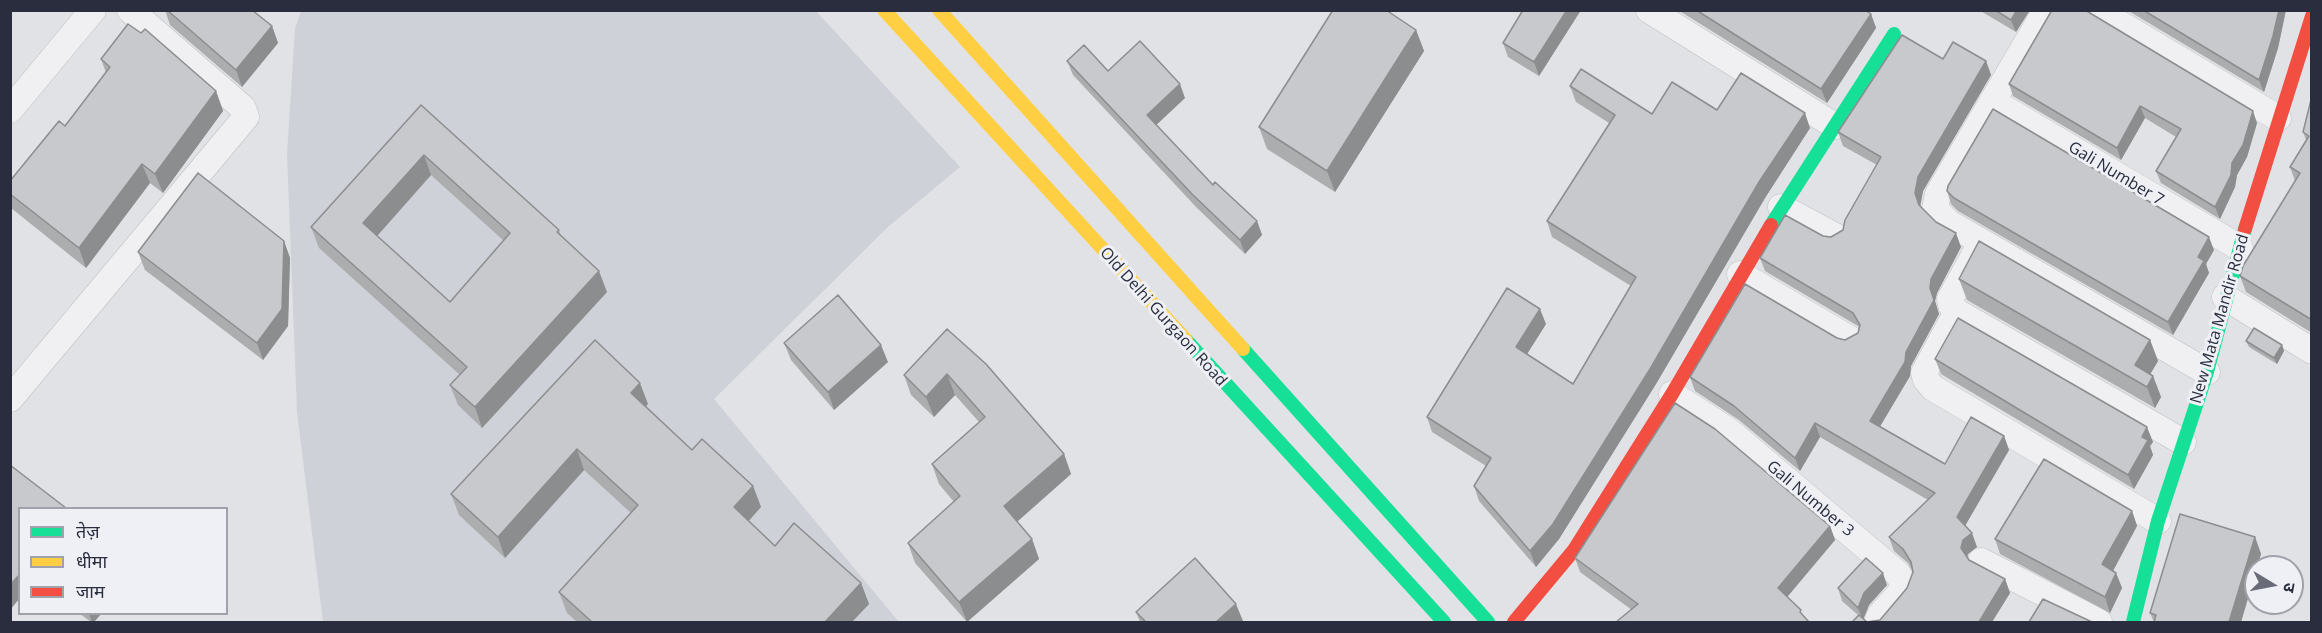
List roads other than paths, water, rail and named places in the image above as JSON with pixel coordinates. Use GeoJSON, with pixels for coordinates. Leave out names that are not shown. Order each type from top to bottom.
{"type":"FeatureCollection","features":[{"type":"Feature","properties":{"kind":"main road","name":"Old Delhi Gurgaon Road"},"geometry":{"type":"LineString","coordinates":[[884,10],[1444,622]]}},
{"type":"Feature","properties":{"kind":"main road"},"geometry":{"type":"LineString","coordinates":[[939,10],[1488,622]]}},
{"type":"Feature","properties":{"kind":"main road","name":"New Mata Mandir Road"},"geometry":{"type":"LineString","coordinates":[[2133,622],[2158,521],[2207,372],[2225,297],[2278,118],[2312,16]]}},
{"type":"Feature","properties":{"kind":"main road"},"geometry":{"type":"LineString","coordinates":[[1514,622],[1574,550],[1672,394],[1781,207],[1894,34]]}},
{"type":"Feature","properties":{"kind":"street"},"geometry":{"type":"LineString","coordinates":[[10,110],[93,10]]}},
{"type":"Feature","properties":{"kind":"street"},"geometry":{"type":"LineString","coordinates":[[10,399],[246,117],[243,108],[130,10]]}},
{"type":"Feature","properties":{"kind":"street"},"geometry":{"type":"LineString","coordinates":[[1649,10],[1835,126]]}},
{"type":"Feature","properties":{"kind":"street"},"geometry":{"type":"LineString","coordinates":[[2046,10],[1934,203],[1938,214],[2207,372]]}},
{"type":"Feature","properties":{"kind":"street"},"geometry":{"type":"LineString","coordinates":[[2097,10],[2278,118]]}},
{"type":"Feature","properties":{"kind":"street","name":"Gali Number 7"},"geometry":{"type":"LineString","coordinates":[[1992,101],[2240,248]]}},
{"type":"Feature","properties":{"kind":"street"},"geometry":{"type":"LineString","coordinates":[[1059,202],[1088,176]]}},
{"type":"Feature","properties":{"kind":"street"},"geometry":{"type":"LineString","coordinates":[[1781,207],[1835,236]]}},
{"type":"Feature","properties":{"kind":"street"},"geometry":{"type":"LineString","coordinates":[[1981,241],[1950,299],[1951,305],[1957,312],[2183,442]]}},
{"type":"Feature","properties":{"kind":"street"},"geometry":{"type":"LineString","coordinates":[[1740,274],[1850,339]]}},
{"type":"Feature","properties":{"kind":"street"},"geometry":{"type":"LineString","coordinates":[[2225,297],[2312,351]]}},
{"type":"Feature","properties":{"kind":"street"},"geometry":{"type":"LineString","coordinates":[[1957,312],[1924,373],[1926,380],[1933,388],[2158,521]]}},
{"type":"Feature","properties":{"kind":"street","name":"Gali Number 3"},"geometry":{"type":"LineString","coordinates":[[1672,394],[1729,431],[1898,574],[1903,583],[1901,592],[1880,615],[1877,622]]}},
{"type":"Feature","properties":{"kind":"street"},"geometry":{"type":"LineString","coordinates":[[1982,561],[2099,622]]}}]}
